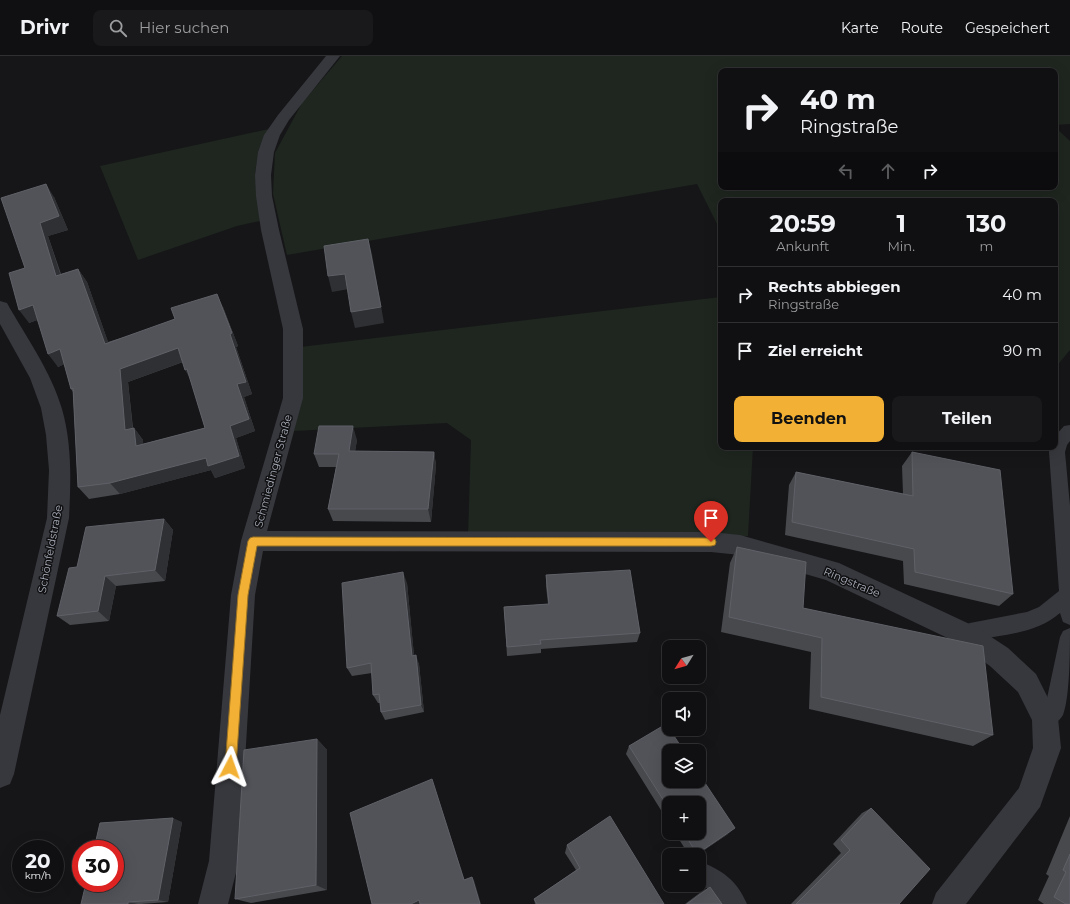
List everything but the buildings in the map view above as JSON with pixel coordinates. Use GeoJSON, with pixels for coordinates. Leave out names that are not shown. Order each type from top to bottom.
{"type":"FeatureCollection","features":[{"type":"Feature","properties":{"kind":"street","name":"Schmiedinger Straße"},"geometry":{"type":"LineString","coordinates":[[213,904],[224,861],[243,595],[253,541],[292,398],[294,352],[293,329],[270,230],[264,196],[263,175],[266,152],[272,135],[282,118],[333,56]]}},
{"type":"Feature","properties":{"kind":"street","name":"Schönfeldstraße"},"geometry":{"type":"LineString","coordinates":[[0,308],[37,373],[48,398],[55,422],[61,481],[58,518],[0,774]]}},
{"type":"Feature","properties":{"kind":"street","name":"Ringstraße"},"geometry":{"type":"LineString","coordinates":[[253,541],[711,542],[740,545],[831,572],[967,635],[998,657],[1027,683],[1045,718],[1048,748],[1030,797],[947,904]]}},
{"type":"Feature","properties":{"kind":"lane"},"geometry":{"type":"LineString","coordinates":[[1058,449],[1060,442],[1070,431]]}},
{"type":"Feature","properties":{"kind":"lane"},"geometry":{"type":"LineString","coordinates":[[1058,450],[1070,616]]}},
{"type":"Feature","properties":{"kind":"lane"},"geometry":{"type":"LineString","coordinates":[[967,635],[970,632],[1029,620],[1046,612],[1068,595]]}},
{"type":"Feature","properties":{"kind":"lane"},"geometry":{"type":"LineString","coordinates":[[1045,718],[1055,709],[1070,637]]}},
{"type":"Feature","properties":{"kind":"lane"},"geometry":{"type":"LineString","coordinates":[[706,876],[718,882],[735,904]]}},
{"type":"Feature","properties":{"kind":"shaded area"},"geometry":{"type":"Polygon","coordinates":[[[342,56],[1070,56],[1070,124],[1058,125],[1058,68],[718,68],[718,190],[1058,190],[1058,130],[1070,141],[1070,350],[1058,364],[1058,198],[718,198],[718,226],[697,184],[287,255],[273,194],[275,153],[302,103],[342,56]]]}},
{"type":"Feature","properties":{"kind":"shaded area"},"geometry":{"type":"Polygon","coordinates":[[[269,129],[259,149],[255,173],[260,221],[237,226],[138,260],[100,166],[269,129]]]}},
{"type":"Feature","properties":{"kind":"shaded area"},"geometry":{"type":"Polygon","coordinates":[[[718,297],[718,450],[753,450],[748,536],[468,536],[471,440],[447,423],[294,431],[303,390],[300,347],[718,297]]]}},
{"type":"Feature","properties":{"kind":"shaded area"},"geometry":{"type":"Polygon","coordinates":[[[958,450],[983,450],[982,451],[958,450]]]}},
{"type":"Feature","properties":{"kind":"route"},"geometry":{"type":"LineString","coordinates":[[230,767],[243,595],[253,541],[434,543],[711,542]]}}]}
